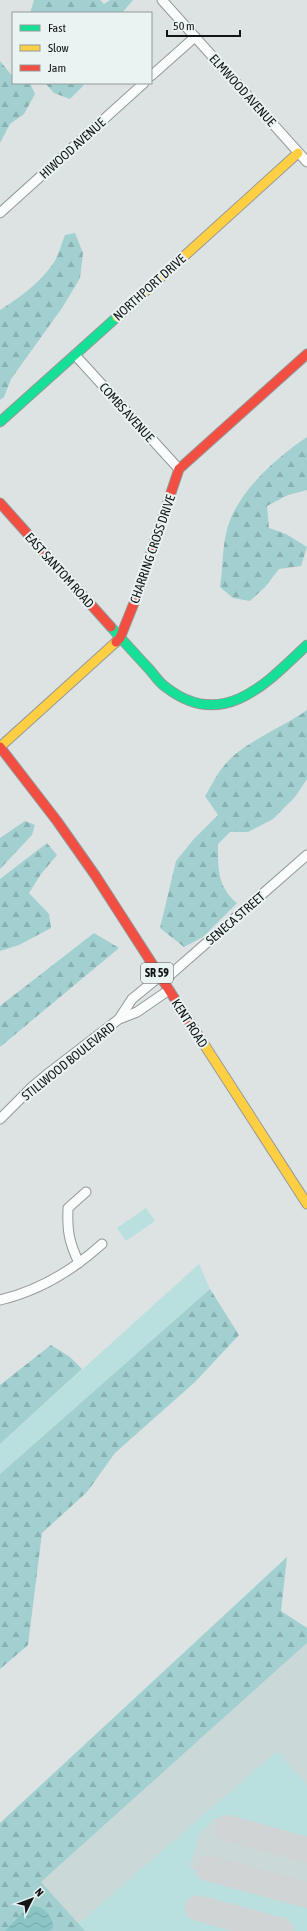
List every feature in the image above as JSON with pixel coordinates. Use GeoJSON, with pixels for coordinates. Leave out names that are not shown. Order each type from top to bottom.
{"type":"FeatureCollection","features":[{"type":"Feature","properties":{"kind":"street","name":"ELMWOOD AVENUE"},"geometry":{"type":"LineString","coordinates":[[162,0],[307,162]]}},
{"type":"Feature","properties":{"kind":"street"},"geometry":{"type":"LineString","coordinates":[[152,75],[195,37]]}},
{"type":"Feature","properties":{"kind":"street","name":"HIWOOD AVENUE"},"geometry":{"type":"LineString","coordinates":[[0,213],[143,84]]}},
{"type":"Feature","properties":{"kind":"street","name":"NORTHPORT DRIVE"},"geometry":{"type":"LineString","coordinates":[[0,422],[298,153]]}},
{"type":"Feature","properties":{"kind":"street","name":"CHARRING CROSS DRIVE"},"geometry":{"type":"LineString","coordinates":[[0,747],[120,638],[134,603],[179,469],[307,354]]}},
{"type":"Feature","properties":{"kind":"street","name":"COMBS AVENUE"},"geometry":{"type":"LineString","coordinates":[[75,355],[179,469]]}},
{"type":"Feature","properties":{"kind":"street","name":"EAST SANTOM ROAD"},"geometry":{"type":"LineString","coordinates":[[0,503],[120,638],[166,688],[175,695],[197,705],[212,706],[230,704],[252,694],[307,645]]}},
{"type":"Feature","properties":{"kind":"street","name":"KENT ROAD"},"geometry":{"type":"LineString","coordinates":[[0,747],[77,849],[307,1204]]}},
{"type":"Feature","properties":{"kind":"street","name":"SENECA STREET"},"geometry":{"type":"LineString","coordinates":[[161,978],[307,854]]}},
{"type":"Feature","properties":{"kind":"street","name":"STILLWOOD BOULEVARD"},"geometry":{"type":"LineString","coordinates":[[119,1019],[132,999],[161,978]]}},
{"type":"Feature","properties":{"kind":"street","name":"STILLWOOD BOULEVARD"},"geometry":{"type":"LineString","coordinates":[[0,1119],[32,1087],[119,1019],[137,1012],[169,990]]}},
{"type":"Feature","properties":{"kind":"street"},"geometry":{"type":"LineString","coordinates":[[79,1263],[70,1244],[67,1230],[68,1208],[86,1192]]}},
{"type":"Feature","properties":{"kind":"street"},"geometry":{"type":"LineString","coordinates":[[0,1300],[14,1297],[66,1272],[102,1244]]}},
{"type":"Feature","properties":{"kind":"shaded area"},"geometry":{"type":"Polygon","coordinates":[[[146,1208],[155,1221],[126,1241],[117,1228],[146,1208]]]}},
{"type":"Feature","properties":{"kind":"shaded area"},"geometry":{"type":"Polygon","coordinates":[[[199,1264],[210,1289],[0,1474],[0,1444],[199,1264]]]}},
{"type":"Feature","properties":{"kind":"shaded area"},"geometry":{"type":"Polygon","coordinates":[[[307,1643],[307,1931],[70,1931],[41,1882],[307,1643]]]}},
{"type":"Feature","properties":{"kind":"shaded area"},"geometry":{"type":"Polygon","coordinates":[[[277,1751],[307,1785],[307,1843],[215,1818],[199,1834],[189,1868],[307,1901],[307,1931],[297,1931],[198,1904],[195,1912],[262,1931],[85,1931],[78,1924],[277,1751]]]}},
{"type":"Feature","properties":{"kind":"green space"},"geometry":{"type":"Polygon","coordinates":[[[34,0],[100,0],[104,4],[110,0],[133,0],[123,12],[30,12],[34,0]]]}},
{"type":"Feature","properties":{"kind":"green space"},"geometry":{"type":"Polygon","coordinates":[[[0,61],[12,76],[12,84],[30,84],[35,94],[24,114],[10,124],[0,143],[0,61]]]}},
{"type":"Feature","properties":{"kind":"green space"},"geometry":{"type":"Polygon","coordinates":[[[46,84],[83,84],[83,86],[70,99],[54,93],[46,84]]]}},
{"type":"Feature","properties":{"kind":"green space"},"geometry":{"type":"Polygon","coordinates":[[[75,233],[83,253],[80,278],[62,308],[11,379],[4,397],[0,400],[0,310],[23,294],[43,276],[55,261],[65,235],[75,233]]]}},
{"type":"Feature","properties":{"kind":"green space"},"geometry":{"type":"Polygon","coordinates":[[[307,437],[307,490],[288,495],[267,506],[269,528],[286,534],[307,547],[301,566],[279,569],[265,587],[250,601],[233,598],[220,587],[225,540],[230,519],[247,492],[269,467],[307,437]]]}},
{"type":"Feature","properties":{"kind":"green space"},"geometry":{"type":"Polygon","coordinates":[[[307,710],[307,779],[295,797],[273,819],[248,832],[230,832],[218,844],[218,861],[222,883],[230,897],[237,903],[203,937],[184,947],[160,928],[176,861],[193,840],[218,815],[205,796],[223,767],[240,750],[307,710]]]}},
{"type":"Feature","properties":{"kind":"green space"},"geometry":{"type":"Polygon","coordinates":[[[25,821],[35,825],[32,835],[0,869],[0,838],[25,821]]]}},
{"type":"Feature","properties":{"kind":"green space"},"geometry":{"type":"Polygon","coordinates":[[[47,843],[57,855],[41,874],[29,893],[49,914],[51,928],[19,945],[0,951],[0,879],[47,843]]]}},
{"type":"Feature","properties":{"kind":"green space"},"geometry":{"type":"Polygon","coordinates":[[[94,933],[119,948],[0,1047],[0,1006],[94,933]]]}},
{"type":"Feature","properties":{"kind":"green space"},"geometry":{"type":"Polygon","coordinates":[[[210,1289],[239,1335],[195,1382],[115,1453],[87,1492],[42,1533],[28,1645],[0,1669],[0,1474],[210,1289]]]}},
{"type":"Feature","properties":{"kind":"green space"},"geometry":{"type":"Polygon","coordinates":[[[51,1345],[70,1357],[82,1369],[0,1444],[0,1385],[51,1345]]]}},
{"type":"Feature","properties":{"kind":"green space"},"geometry":{"type":"Polygon","coordinates":[[[287,1557],[281,1611],[307,1628],[307,1643],[41,1882],[85,1931],[0,1931],[0,1823],[287,1557]]]}},
{"type":"Feature","properties":{"kind":"water"},"geometry":{"type":"Polygon","coordinates":[[[32,1906],[36,1906],[47,1912],[53,1924],[53,1928],[49,1931],[5,1931],[25,1910],[32,1906]]]}},
{"type":"Feature","properties":{"kind":"taxiway"},"geometry":{"type":"LineString","coordinates":[[227,1828],[307,1850]]}},
{"type":"Feature","properties":{"kind":"taxiway"},"geometry":{"type":"LineString","coordinates":[[208,1868],[307,1895]]}},
{"type":"Feature","properties":{"kind":"taxiway"},"geometry":{"type":"LineString","coordinates":[[198,1908],[281,1931]]}},
{"type":"Feature","properties":{"kind":"traffic: fast"},"geometry":{"type":"LineString","coordinates":[[0,422],[117,317]]}},
{"type":"Feature","properties":{"kind":"traffic: fast"},"geometry":{"type":"LineString","coordinates":[[111,627],[164,686],[187,700],[207,705],[225,703],[243,697],[260,687],[307,645]]}},
{"type":"Feature","properties":{"kind":"traffic: slow"},"geometry":{"type":"LineString","coordinates":[[117,317],[298,153]]}},
{"type":"Feature","properties":{"kind":"traffic: slow"},"geometry":{"type":"LineString","coordinates":[[0,747],[116,642]]}},
{"type":"Feature","properties":{"kind":"traffic: slow"},"geometry":{"type":"LineString","coordinates":[[189,1021],[307,1204]]}},
{"type":"Feature","properties":{"kind":"traffic: jam"},"geometry":{"type":"LineString","coordinates":[[116,642],[120,638],[134,603],[179,469],[307,354]]}},
{"type":"Feature","properties":{"kind":"traffic: jam"},"geometry":{"type":"LineString","coordinates":[[0,503],[111,627]]}},
{"type":"Feature","properties":{"kind":"traffic: jam"},"geometry":{"type":"LineString","coordinates":[[0,747],[57,821],[95,875],[189,1021]]}}]}
